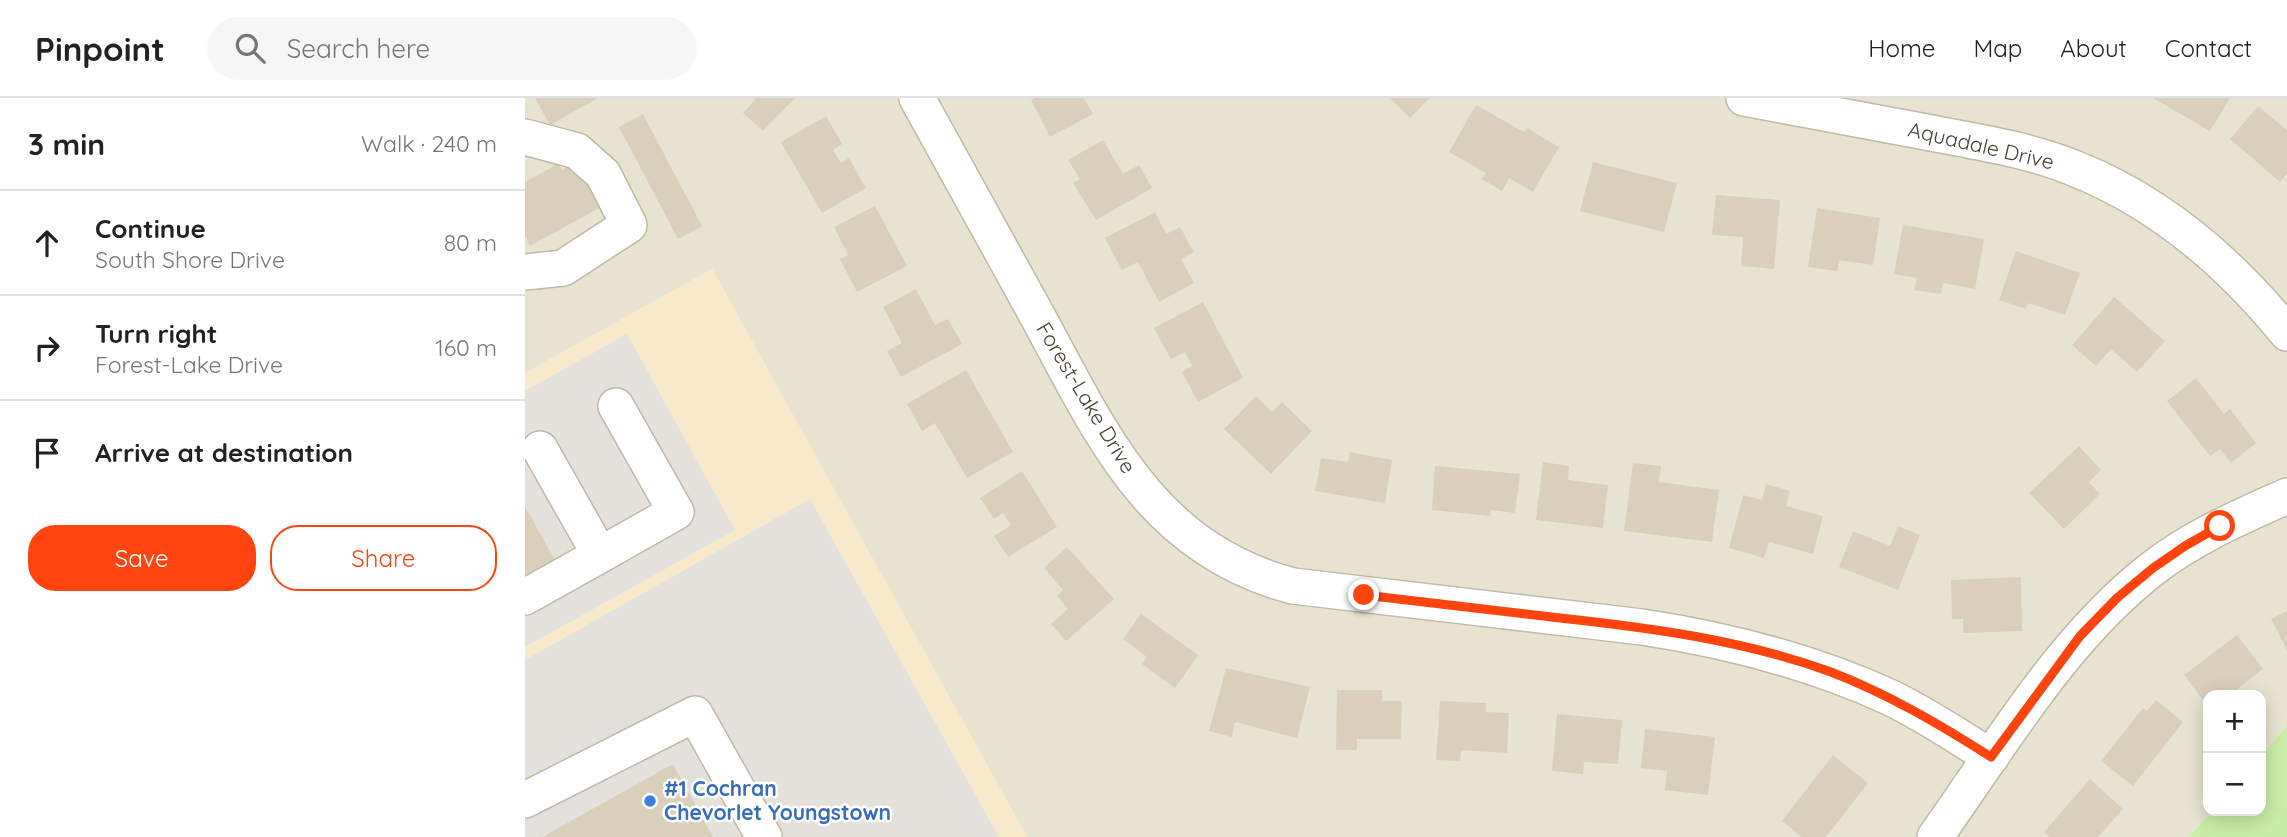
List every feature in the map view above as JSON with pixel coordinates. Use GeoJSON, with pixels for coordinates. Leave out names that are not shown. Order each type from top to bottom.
{"type":"FeatureCollection","features":[{"type":"Feature","properties":{"kind":"street","name":"Forest-Lake Drive"},"geometry":{"type":"LineString","coordinates":[[917,98],[1108,444],[1152,502],[1177,526],[1225,560],[1293,586],[1643,627],[1700,636],[1769,652],[1832,673],[1891,698],[1939,723],[1991,757]]}},
{"type":"Feature","properties":{"kind":"street","name":"Aquadale Drive"},"geometry":{"type":"LineString","coordinates":[[1756,99],[2020,150],[2075,168],[2137,199],[2198,241],[2252,292],[2287,334]]}},
{"type":"Feature","properties":{"kind":"street"},"geometry":{"type":"LineString","coordinates":[[525,137],[577,151],[603,174],[629,225],[563,268],[525,272]]}},
{"type":"Feature","properties":{"kind":"street"},"geometry":{"type":"LineString","coordinates":[[525,597],[676,512],[616,406]]}},
{"type":"Feature","properties":{"kind":"street"},"geometry":{"type":"LineString","coordinates":[[540,449],[600,555]]}},
{"type":"Feature","properties":{"kind":"street"},"geometry":{"type":"LineString","coordinates":[[1935,837],[2080,636],[2117,598],[2185,546],[2220,526],[2287,496]]}},
{"type":"Feature","properties":{"kind":"street"},"geometry":{"type":"LineString","coordinates":[[525,800],[695,714],[764,837]]}},
{"type":"Feature","properties":{"kind":"shaded area"},"geometry":{"type":"Polygon","coordinates":[[[525,98],[2287,98],[2287,726],[2266,750],[2266,690],[2203,690],[2203,816],[2208,816],[2189,837],[1027,837],[712,269],[525,373],[525,98]]]}},
{"type":"Feature","properties":{"kind":"shaded area"},"geometry":{"type":"Polygon","coordinates":[[[712,269],[1027,837],[525,837],[525,373],[712,269]]]}},
{"type":"Feature","properties":{"kind":"shaded area"},"geometry":{"type":"Polygon","coordinates":[[[627,334],[735,530],[525,647],[525,582],[557,564],[525,506],[525,391],[627,334]]]}},
{"type":"Feature","properties":{"kind":"shaded area"},"geometry":{"type":"Polygon","coordinates":[[[810,499],[999,837],[713,837],[672,765],[542,837],[525,837],[525,660],[810,499]]]}},
{"type":"Feature","properties":{"kind":"green space"},"geometry":{"type":"Polygon","coordinates":[[[2287,726],[2287,837],[2189,837],[2208,816],[2266,816],[2266,750],[2287,726]]]}},
{"type":"Feature","properties":{"kind":"building"},"geometry":{"type":"Polygon","coordinates":[[[535,98],[598,98],[550,125],[535,98]]]}},
{"type":"Feature","properties":{"kind":"building"},"geometry":{"type":"Polygon","coordinates":[[[754,98],[795,98],[763,131],[743,113],[756,99],[754,98]]]}},
{"type":"Feature","properties":{"kind":"building"},"geometry":{"type":"Polygon","coordinates":[[[1084,98],[1093,114],[1050,137],[1031,100],[1084,98]]]}},
{"type":"Feature","properties":{"kind":"building"},"geometry":{"type":"Polygon","coordinates":[[[1390,98],[1430,98],[1410,118],[1390,98]]]}},
{"type":"Feature","properties":{"kind":"building"},"geometry":{"type":"Polygon","coordinates":[[[2153,98],[2230,98],[2210,131],[2153,98]]]}},
{"type":"Feature","properties":{"kind":"building"},"geometry":{"type":"Polygon","coordinates":[[[1476,105],[1524,132],[1527,128],[1559,147],[1533,192],[1509,178],[1502,191],[1482,179],[1486,173],[1449,152],[1476,105]]]}},
{"type":"Feature","properties":{"kind":"building"},"geometry":{"type":"Polygon","coordinates":[[[2258,106],[2287,130],[2287,174],[2280,182],[2230,139],[2258,106]]]}},
{"type":"Feature","properties":{"kind":"building"},"geometry":{"type":"Polygon","coordinates":[[[643,114],[702,226],[678,239],[619,127],[643,114]]]}},
{"type":"Feature","properties":{"kind":"building"},"geometry":{"type":"Polygon","coordinates":[[[826,116],[842,144],[833,150],[841,163],[849,158],[866,188],[822,213],[781,142],[826,116]]]}},
{"type":"Feature","properties":{"kind":"building"},"geometry":{"type":"Polygon","coordinates":[[[1103,140],[1123,174],[1139,165],[1152,188],[1096,220],[1073,183],[1080,179],[1068,160],[1103,140]]]}},
{"type":"Feature","properties":{"kind":"building"},"geometry":{"type":"Polygon","coordinates":[[[577,162],[601,207],[530,246],[525,236],[525,182],[558,164],[562,170],[577,162]]]}},
{"type":"Feature","properties":{"kind":"building"},"geometry":{"type":"Polygon","coordinates":[[[1593,162],[1677,183],[1664,232],[1580,211],[1593,162]]]}},
{"type":"Feature","properties":{"kind":"building"},"geometry":{"type":"Polygon","coordinates":[[[1716,195],[1780,200],[1774,269],[1741,266],[1743,237],[1712,235],[1716,195]]]}},
{"type":"Feature","properties":{"kind":"building"},"geometry":{"type":"Polygon","coordinates":[[[875,206],[907,266],[857,292],[840,259],[848,255],[834,227],[875,206]]]}},
{"type":"Feature","properties":{"kind":"building"},"geometry":{"type":"Polygon","coordinates":[[[1817,208],[1880,218],[1873,265],[1839,260],[1837,271],[1808,267],[1817,208]]]}},
{"type":"Feature","properties":{"kind":"building"},"geometry":{"type":"Polygon","coordinates":[[[1155,212],[1166,234],[1180,227],[1194,252],[1181,259],[1194,283],[1159,302],[1138,262],[1122,270],[1105,238],[1155,212]]]}},
{"type":"Feature","properties":{"kind":"building"},"geometry":{"type":"Polygon","coordinates":[[[1903,225],[1984,239],[1975,289],[1943,283],[1941,294],[1914,290],[1917,278],[1894,274],[1903,225]]]}},
{"type":"Feature","properties":{"kind":"building"},"geometry":{"type":"Polygon","coordinates":[[[2016,251],[2080,273],[2065,315],[2028,303],[2026,309],[1999,300],[2016,251]]]}},
{"type":"Feature","properties":{"kind":"building"},"geometry":{"type":"Polygon","coordinates":[[[916,289],[935,325],[948,319],[962,344],[901,377],[887,351],[902,343],[883,307],[916,289]]]}},
{"type":"Feature","properties":{"kind":"building"},"geometry":{"type":"Polygon","coordinates":[[[2114,297],[2165,341],[2137,372],[2111,349],[2096,366],[2072,345],[2114,297]]]}},
{"type":"Feature","properties":{"kind":"building"},"geometry":{"type":"Polygon","coordinates":[[[1203,302],[1243,378],[1198,402],[1182,372],[1192,366],[1185,352],[1171,359],[1154,328],[1203,302]]]}},
{"type":"Feature","properties":{"kind":"building"},"geometry":{"type":"Polygon","coordinates":[[[966,370],[1013,452],[967,478],[935,423],[922,431],[907,404],[966,370]]]}},
{"type":"Feature","properties":{"kind":"building"},"geometry":{"type":"Polygon","coordinates":[[[2196,378],[2224,414],[2230,409],[2256,443],[2231,463],[2220,449],[2210,456],[2167,401],[2196,378]]]}},
{"type":"Feature","properties":{"kind":"building"},"geometry":{"type":"Polygon","coordinates":[[[1256,396],[1272,412],[1282,402],[1312,431],[1271,474],[1224,429],[1256,396]]]}},
{"type":"Feature","properties":{"kind":"building"},"geometry":{"type":"Polygon","coordinates":[[[2079,446],[2101,470],[2089,482],[2100,494],[2064,529],[2029,493],[2079,446]]]}},
{"type":"Feature","properties":{"kind":"building"},"geometry":{"type":"Polygon","coordinates":[[[1350,452],[1392,460],[1385,503],[1315,491],[1321,458],[1348,462],[1350,452]]]}},
{"type":"Feature","properties":{"kind":"building"},"geometry":{"type":"Polygon","coordinates":[[[1543,462],[1569,466],[1568,480],[1608,485],[1603,528],[1536,520],[1543,462]]]}},
{"type":"Feature","properties":{"kind":"building"},"geometry":{"type":"Polygon","coordinates":[[[1633,463],[1661,466],[1659,482],[1719,490],[1712,542],[1624,531],[1633,463]]]}},
{"type":"Feature","properties":{"kind":"building"},"geometry":{"type":"Polygon","coordinates":[[[1435,466],[1520,474],[1515,513],[1491,510],[1490,516],[1432,510],[1435,466]]]}},
{"type":"Feature","properties":{"kind":"building"},"geometry":{"type":"Polygon","coordinates":[[[1022,471],[1057,527],[1008,557],[994,536],[1011,525],[1003,513],[994,519],[980,498],[1022,471]]]}},
{"type":"Feature","properties":{"kind":"building"},"geometry":{"type":"Polygon","coordinates":[[[1766,484],[1790,491],[1786,506],[1823,516],[1813,554],[1769,542],[1764,558],[1729,548],[1743,495],[1762,500],[1766,484]]]}},
{"type":"Feature","properties":{"kind":"building"},"geometry":{"type":"Polygon","coordinates":[[[525,506],[557,564],[525,582],[525,506]]]}},
{"type":"Feature","properties":{"kind":"building"},"geometry":{"type":"Polygon","coordinates":[[[1898,526],[1920,535],[1898,590],[1839,567],[1853,531],[1890,546],[1898,526]]]}},
{"type":"Feature","properties":{"kind":"building"},"geometry":{"type":"Polygon","coordinates":[[[1067,547],[1114,599],[1066,641],[1051,624],[1068,609],[1057,596],[1063,590],[1044,568],[1067,547]]]}},
{"type":"Feature","properties":{"kind":"building"},"geometry":{"type":"Polygon","coordinates":[[[2021,577],[2022,631],[1963,633],[1963,619],[1952,619],[1951,580],[2021,577]]]}},
{"type":"Feature","properties":{"kind":"building"},"geometry":{"type":"Polygon","coordinates":[[[2287,611],[2287,650],[2271,619],[2287,611]]]}},
{"type":"Feature","properties":{"kind":"building"},"geometry":{"type":"Polygon","coordinates":[[[1141,614],[1198,655],[1175,688],[1142,664],[1147,657],[1123,639],[1141,614]]]}},
{"type":"Feature","properties":{"kind":"building"},"geometry":{"type":"Polygon","coordinates":[[[2237,635],[2263,669],[2236,690],[2203,690],[2203,700],[2184,675],[2237,635]]]}},
{"type":"Feature","properties":{"kind":"building"},"geometry":{"type":"Polygon","coordinates":[[[1226,668],[1310,687],[1297,738],[1235,722],[1232,737],[1209,731],[1226,668]]]}},
{"type":"Feature","properties":{"kind":"building"},"geometry":{"type":"Polygon","coordinates":[[[1337,690],[1382,690],[1382,701],[1402,701],[1401,739],[1357,739],[1357,750],[1336,750],[1337,690]]]}},
{"type":"Feature","properties":{"kind":"building"},"geometry":{"type":"Polygon","coordinates":[[[2156,700],[2183,722],[2133,786],[2101,761],[2143,708],[2147,711],[2156,700]]]}},
{"type":"Feature","properties":{"kind":"building"},"geometry":{"type":"Polygon","coordinates":[[[1440,701],[1486,703],[1486,712],[1509,713],[1507,753],[1461,750],[1460,761],[1436,760],[1440,701]]]}},
{"type":"Feature","properties":{"kind":"building"},"geometry":{"type":"Polygon","coordinates":[[[1557,714],[1622,720],[1618,764],[1584,762],[1583,774],[1552,771],[1557,714]]]}},
{"type":"Feature","properties":{"kind":"building"},"geometry":{"type":"Polygon","coordinates":[[[1645,729],[1715,737],[1708,795],[1665,790],[1667,771],[1641,768],[1645,729]]]}},
{"type":"Feature","properties":{"kind":"building"},"geometry":{"type":"Polygon","coordinates":[[[1833,755],[1868,783],[1826,837],[1802,837],[1782,821],[1833,755]]]}},
{"type":"Feature","properties":{"kind":"building","name":"#1 Cochran Chevorlet Youngstown"},"geometry":{"type":"Polygon","coordinates":[[[673,764],[713,837],[542,837],[673,764]]]}},
{"type":"Feature","properties":{"kind":"building"},"geometry":{"type":"Polygon","coordinates":[[[2090,779],[2123,809],[2098,837],[2050,837],[2044,832],[2090,779]]]}},
{"type":"Feature","properties":{"kind":"place","name":"#1 Cochran Chevorlet Youngstown"},"geometry":{"type":"Point","coordinates":[650,801]}},
{"type":"Feature","properties":{"kind":"route"},"geometry":{"type":"LineString","coordinates":[[1364,595],[1643,627],[1700,636],[1769,652],[1832,673],[1891,698],[1939,723],[1991,757],[2080,636],[2117,598],[2153,568],[2220,526]]}}]}
